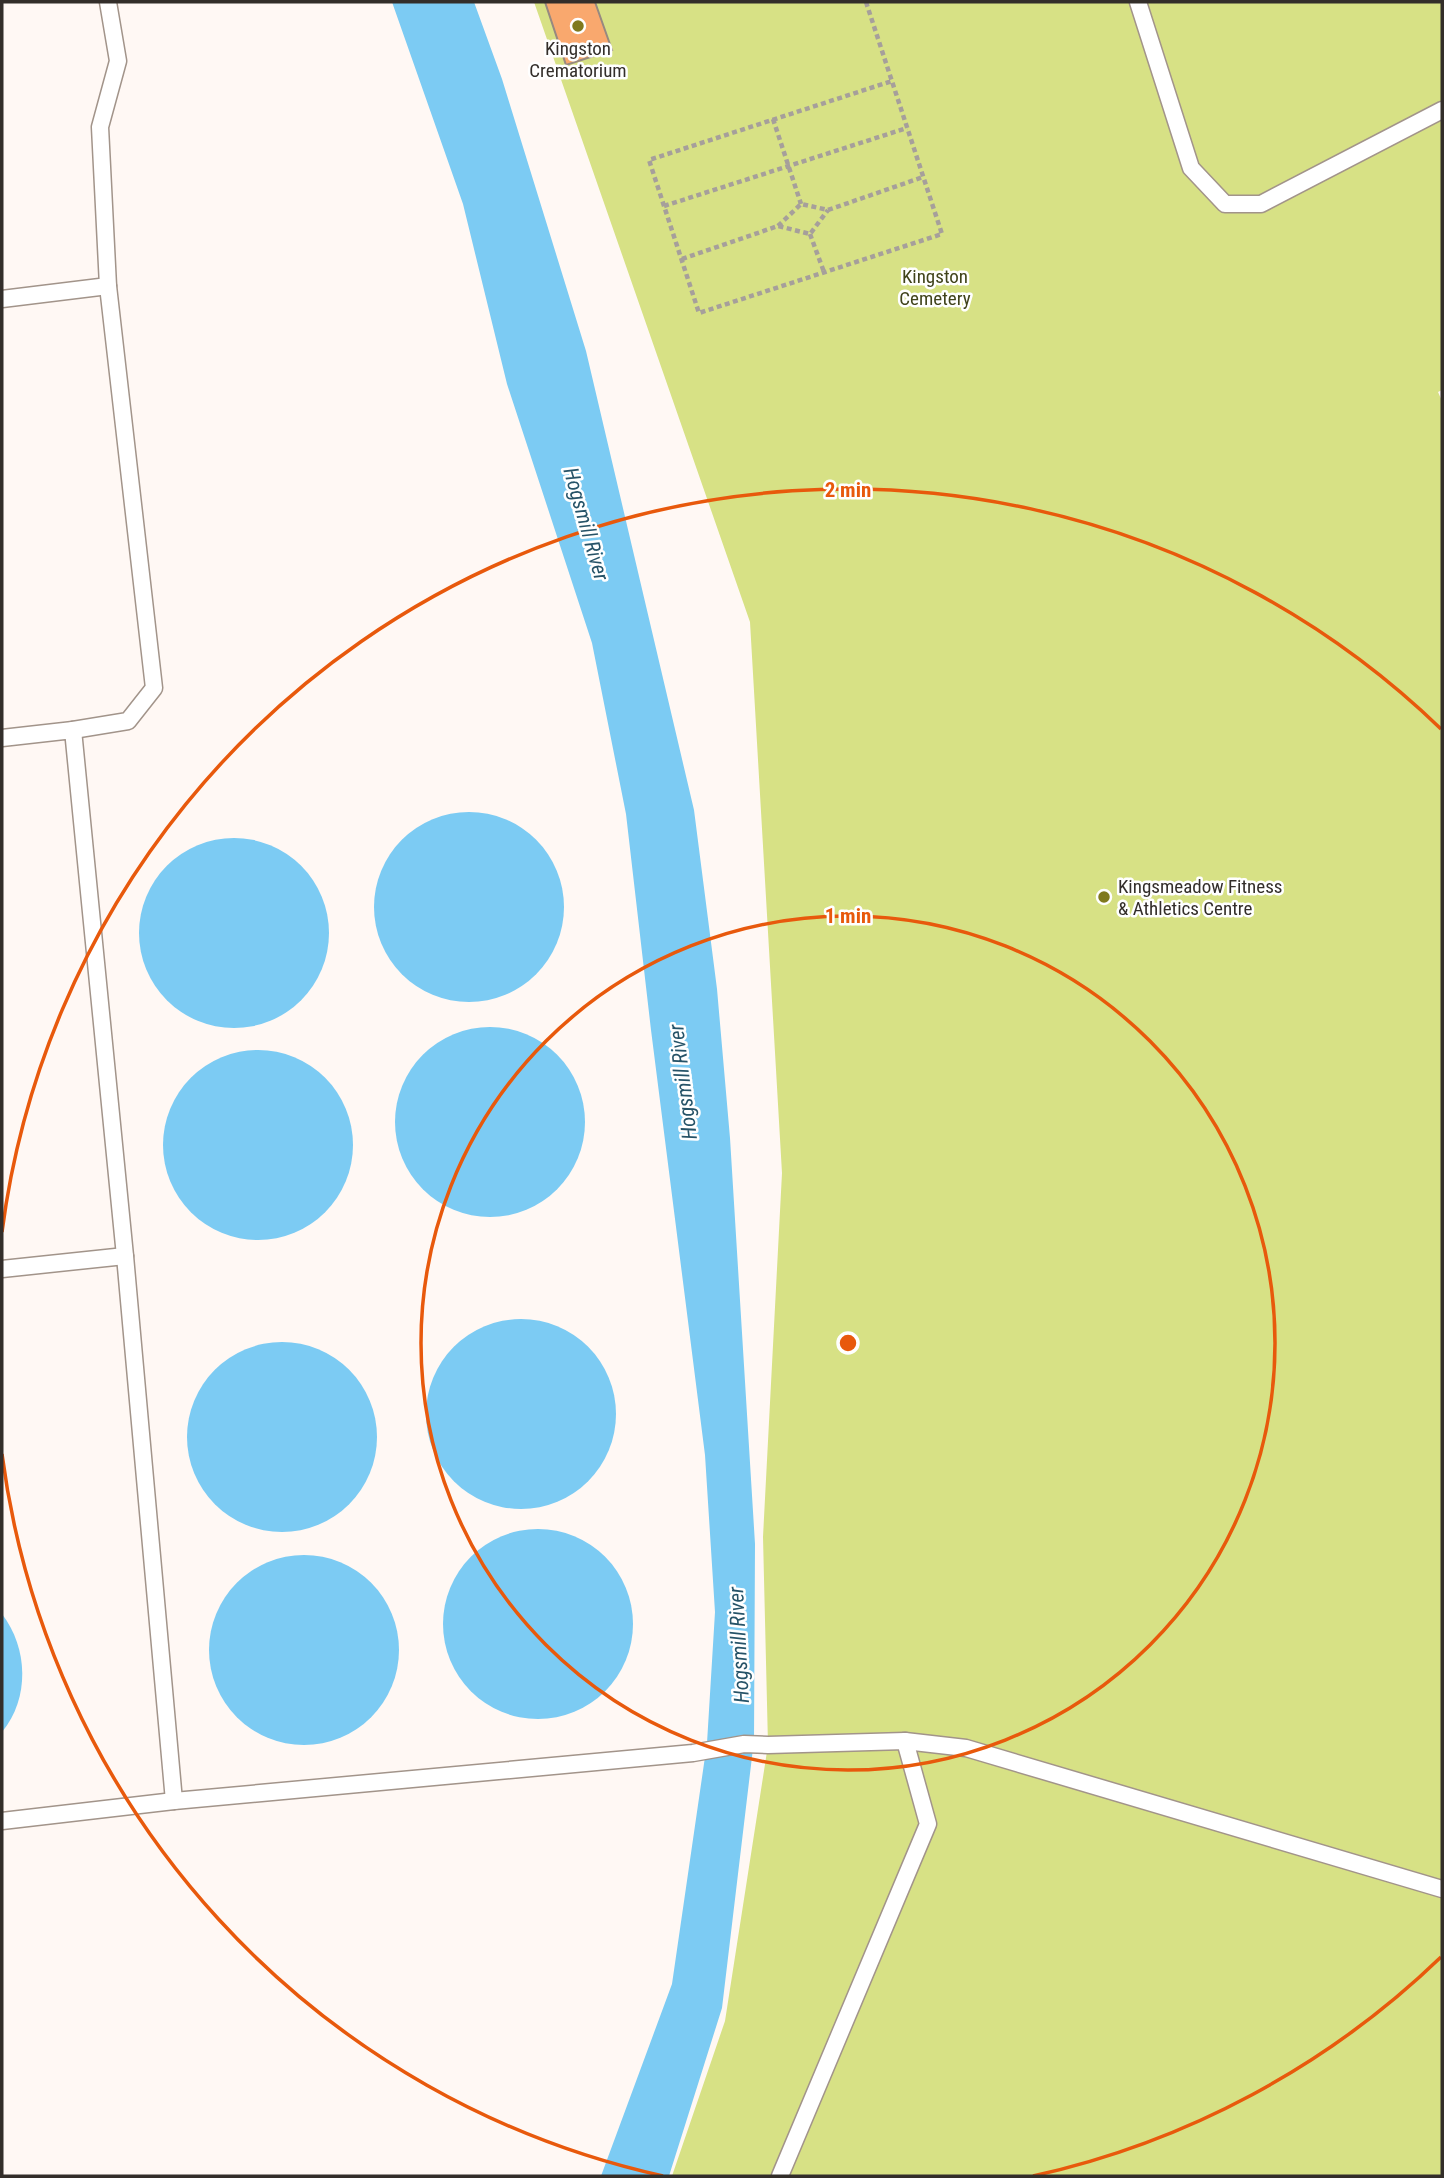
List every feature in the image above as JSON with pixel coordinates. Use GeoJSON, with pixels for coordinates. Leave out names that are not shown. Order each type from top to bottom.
{"type":"FeatureCollection","features":[{"type":"Feature","properties":{"kind":"lane"},"geometry":{"type":"LineString","coordinates":[[2,738],[128,721],[154,688],[108,286],[100,127],[118,61],[108,2]]}},
{"type":"Feature","properties":{"kind":"lane"},"geometry":{"type":"LineString","coordinates":[[1138,2],[1191,168],[1225,204],[1261,204],[1442,110]]}},
{"type":"Feature","properties":{"kind":"lane"},"geometry":{"type":"LineString","coordinates":[[2,299],[108,286]]}},
{"type":"Feature","properties":{"kind":"lane"},"geometry":{"type":"LineString","coordinates":[[73,730],[125,1256],[174,1801]]}},
{"type":"Feature","properties":{"kind":"lane"},"geometry":{"type":"LineString","coordinates":[[2,1269],[125,1256]]}},
{"type":"Feature","properties":{"kind":"lane"},"geometry":{"type":"LineString","coordinates":[[780,2176],[928,1825],[905,1741]]}},
{"type":"Feature","properties":{"kind":"lane"},"geometry":{"type":"LineString","coordinates":[[2,1821],[174,1801],[693,1753],[744,1744],[905,1741],[966,1748],[1442,1889]]}},
{"type":"Feature","properties":{"kind":"path"},"geometry":{"type":"LineString","coordinates":[[866,2],[908,128],[942,234],[699,313],[649,160],[892,81]]}},
{"type":"Feature","properties":{"kind":"path"},"geometry":{"type":"LineString","coordinates":[[773,119],[802,204]]}},
{"type":"Feature","properties":{"kind":"path"},"geometry":{"type":"LineString","coordinates":[[664,206],[908,128]]}},
{"type":"Feature","properties":{"kind":"path"},"geometry":{"type":"LineString","coordinates":[[802,204],[828,210],[923,177]]}},
{"type":"Feature","properties":{"kind":"path"},"geometry":{"type":"LineString","coordinates":[[682,259],[778,226],[802,204]]}},
{"type":"Feature","properties":{"kind":"path"},"geometry":{"type":"LineString","coordinates":[[810,234],[828,210]]}},
{"type":"Feature","properties":{"kind":"path"},"geometry":{"type":"LineString","coordinates":[[778,226],[810,234]]}},
{"type":"Feature","properties":{"kind":"path"},"geometry":{"type":"LineString","coordinates":[[810,234],[824,273]]}},
{"type":"Feature","properties":{"kind":"green space","name":"Kingston Cemetery"},"geometry":{"type":"Polygon","coordinates":[[[534,2],[1442,2],[1442,390],[1438,392],[1442,401],[1442,2176],[672,2176],[725,2021],[768,1745],[763,1537],[782,1173],[750,622],[534,2]]]}},
{"type":"Feature","properties":{"kind":"water","name":"Hogsmill River"},"geometry":{"type":"Polygon","coordinates":[[[392,2],[474,2],[502,79],[586,351],[694,810],[717,989],[730,1138],[755,1544],[754,1740],[722,2008],[669,2176],[601,2176],[672,1984],[707,1743],[715,1612],[705,1455],[626,814],[592,643],[507,384],[463,204],[392,2]]]}},
{"type":"Feature","properties":{"kind":"water"},"geometry":{"type":"Polygon","coordinates":[[[469,812],[505,820],[522,828],[536,840],[548,854],[556,871],[564,907],[556,943],[548,960],[536,974],[522,986],[505,994],[469,1002],[433,994],[416,986],[402,974],[390,960],[382,943],[374,907],[382,871],[390,854],[402,840],[416,828],[433,820],[469,812]]]}},
{"type":"Feature","properties":{"kind":"water"},"geometry":{"type":"Polygon","coordinates":[[[234,838],[270,846],[287,854],[301,866],[313,880],[321,897],[329,933],[321,969],[313,986],[301,1000],[287,1012],[270,1020],[234,1028],[198,1020],[181,1012],[167,1000],[155,986],[147,969],[139,933],[147,897],[155,880],[167,866],[181,854],[198,846],[234,838]]]}},
{"type":"Feature","properties":{"kind":"water"},"geometry":{"type":"Polygon","coordinates":[[[490,1027],[526,1035],[543,1043],[557,1055],[569,1069],[577,1086],[585,1122],[577,1158],[569,1175],[557,1189],[543,1201],[526,1209],[490,1217],[454,1209],[437,1201],[423,1189],[411,1175],[403,1158],[395,1122],[403,1086],[411,1069],[423,1055],[437,1043],[454,1035],[490,1027]]]}},
{"type":"Feature","properties":{"kind":"water"},"geometry":{"type":"Polygon","coordinates":[[[258,1050],[294,1058],[311,1066],[325,1078],[337,1092],[345,1109],[353,1145],[345,1181],[337,1198],[325,1212],[311,1224],[294,1232],[258,1240],[222,1232],[205,1224],[191,1212],[179,1198],[171,1181],[163,1145],[171,1109],[179,1092],[191,1078],[205,1066],[222,1058],[258,1050]]]}},
{"type":"Feature","properties":{"kind":"water"},"geometry":{"type":"Polygon","coordinates":[[[521,1319],[557,1327],[574,1335],[588,1347],[600,1361],[608,1378],[616,1414],[608,1450],[600,1467],[588,1481],[574,1493],[557,1501],[521,1509],[485,1501],[468,1493],[454,1481],[442,1467],[434,1450],[426,1414],[434,1378],[442,1361],[454,1347],[468,1335],[485,1327],[521,1319]]]}},
{"type":"Feature","properties":{"kind":"water"},"geometry":{"type":"Polygon","coordinates":[[[282,1342],[318,1350],[335,1358],[349,1370],[361,1384],[369,1401],[377,1437],[369,1473],[361,1490],[349,1504],[335,1516],[318,1524],[282,1532],[246,1524],[229,1516],[215,1504],[203,1490],[195,1473],[187,1437],[195,1401],[203,1384],[215,1370],[229,1358],[246,1350],[282,1342]]]}},
{"type":"Feature","properties":{"kind":"water"},"geometry":{"type":"Polygon","coordinates":[[[538,1529],[574,1537],[591,1545],[605,1557],[617,1571],[625,1588],[633,1624],[625,1660],[617,1677],[605,1691],[591,1703],[574,1711],[538,1719],[502,1711],[485,1703],[471,1691],[459,1677],[451,1660],[443,1624],[451,1588],[459,1571],[471,1557],[485,1545],[502,1537],[538,1529]]]}},
{"type":"Feature","properties":{"kind":"water"},"geometry":{"type":"Polygon","coordinates":[[[304,1555],[340,1563],[357,1571],[371,1583],[383,1597],[391,1614],[399,1650],[391,1686],[383,1703],[371,1717],[357,1729],[340,1737],[304,1745],[268,1737],[251,1729],[237,1717],[225,1703],[217,1686],[209,1650],[217,1614],[225,1597],[237,1583],[251,1571],[268,1563],[304,1555]]]}},
{"type":"Feature","properties":{"kind":"water"},"geometry":{"type":"Polygon","coordinates":[[[2,1614],[17,1642],[22,1673],[17,1704],[2,1732],[2,1614]]]}},
{"type":"Feature","properties":{"kind":"building","name":"Kingston Crematorium"},"geometry":{"type":"Polygon","coordinates":[[[545,2],[595,2],[612,50],[566,65],[545,2]]]}},
{"type":"Feature","properties":{"kind":"place","name":"Kingston Crematorium"},"geometry":{"type":"Point","coordinates":[578,26]}},
{"type":"Feature","properties":{"kind":"place","name":"Kingsmeadow Fitness & Athletics Centre"},"geometry":{"type":"Point","coordinates":[1104,897]}}]}
